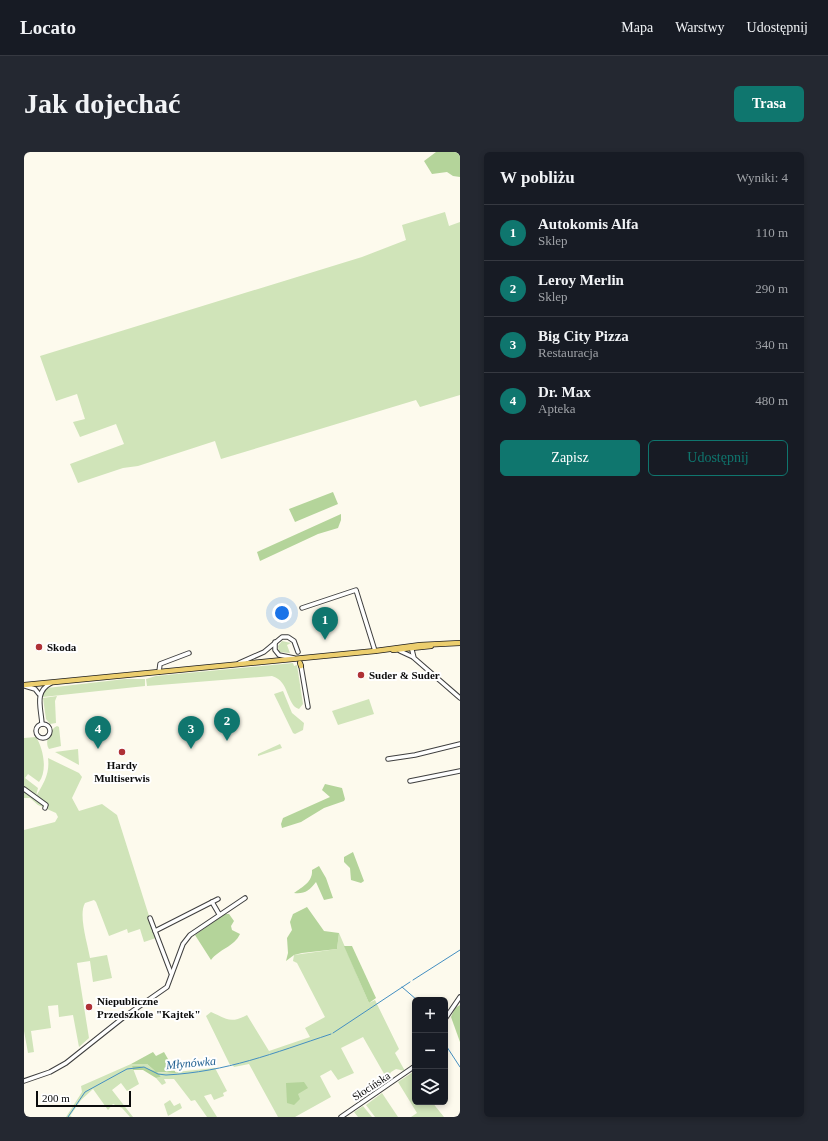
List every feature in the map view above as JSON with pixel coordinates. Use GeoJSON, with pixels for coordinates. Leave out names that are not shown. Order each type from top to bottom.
{"type":"FeatureCollection","features":[{"type":"Feature","properties":{"kind":"main road"},"geometry":{"type":"LineString","coordinates":[[24,685],[385,650],[416,645],[460,642]]}},
{"type":"Feature","properties":{"kind":"main road"},"geometry":{"type":"LineString","coordinates":[[402,648],[412,650],[440,644]]}},
{"type":"Feature","properties":{"kind":"street"},"geometry":{"type":"LineString","coordinates":[[302,608],[356,590],[375,651]]}},
{"type":"Feature","properties":{"kind":"street"},"geometry":{"type":"LineString","coordinates":[[236,664],[264,652],[280,638],[288,637],[295,642],[298,652]]}},
{"type":"Feature","properties":{"kind":"street"},"geometry":{"type":"LineString","coordinates":[[275,642],[275,650],[279,655],[295,658]]}},
{"type":"Feature","properties":{"kind":"street"},"geometry":{"type":"LineString","coordinates":[[414,658],[412,650],[416,645]]}},
{"type":"Feature","properties":{"kind":"street"},"geometry":{"type":"LineString","coordinates":[[402,648],[460,698]]}},
{"type":"Feature","properties":{"kind":"street"},"geometry":{"type":"LineString","coordinates":[[159,672],[160,664],[189,652]]}},
{"type":"Feature","properties":{"kind":"street"},"geometry":{"type":"LineString","coordinates":[[300,664],[308,707]]}},
{"type":"Feature","properties":{"kind":"street"},"geometry":{"type":"LineString","coordinates":[[42,724],[40,696],[42,689],[54,681]]}},
{"type":"Feature","properties":{"kind":"street"},"geometry":{"type":"LineString","coordinates":[[24,685],[35,689],[40,696]]}},
{"type":"Feature","properties":{"kind":"street"},"geometry":{"type":"LineString","coordinates":[[388,759],[415,755],[460,744]]}},
{"type":"Feature","properties":{"kind":"street"},"geometry":{"type":"LineString","coordinates":[[410,781],[460,771]]}},
{"type":"Feature","properties":{"kind":"street"},"geometry":{"type":"LineString","coordinates":[[24,789],[46,805],[45,808]]}},
{"type":"Feature","properties":{"kind":"street"},"geometry":{"type":"LineString","coordinates":[[24,1082],[50,1072],[66,1063],[124,1017],[167,987],[183,944],[190,935],[219,914],[245,898]]}},
{"type":"Feature","properties":{"kind":"street"},"geometry":{"type":"LineString","coordinates":[[155,931],[218,899]]}},
{"type":"Feature","properties":{"kind":"street"},"geometry":{"type":"LineString","coordinates":[[212,902],[219,914]]}},
{"type":"Feature","properties":{"kind":"street"},"geometry":{"type":"LineString","coordinates":[[150,918],[171,973]]}},
{"type":"Feature","properties":{"kind":"street"},"geometry":{"type":"LineString","coordinates":[[448,1015],[460,997]]}},
{"type":"Feature","properties":{"kind":"street","name":"Słocińska"},"geometry":{"type":"LineString","coordinates":[[340,1117],[412,1069]]}},
{"type":"Feature","properties":{"kind":"green space"},"geometry":{"type":"Polygon","coordinates":[[[436,152],[460,152],[460,177],[453,176],[447,172],[432,174],[424,161],[436,152]]]}},
{"type":"Feature","properties":{"kind":"green space"},"geometry":{"type":"Polygon","coordinates":[[[445,212],[449,226],[460,222],[460,395],[420,407],[416,400],[221,459],[215,441],[138,466],[123,468],[78,483],[70,464],[124,444],[116,424],[80,437],[73,422],[85,419],[77,394],[56,401],[40,356],[362,257],[406,240],[402,225],[445,212]]]}},
{"type":"Feature","properties":{"kind":"green space"},"geometry":{"type":"Polygon","coordinates":[[[333,492],[338,504],[295,522],[289,509],[333,492]]]}},
{"type":"Feature","properties":{"kind":"green space"},"geometry":{"type":"Polygon","coordinates":[[[341,514],[341,520],[338,528],[318,534],[260,561],[257,552],[341,514]]]}},
{"type":"Feature","properties":{"kind":"green space"},"geometry":{"type":"Polygon","coordinates":[[[282,641],[291,643],[287,645],[290,653],[279,652],[278,646],[282,641]]]}},
{"type":"Feature","properties":{"kind":"green space"},"geometry":{"type":"Polygon","coordinates":[[[293,663],[294,666],[297,665],[303,704],[299,709],[292,703],[282,683],[272,676],[147,686],[146,679],[156,676],[293,663]]]}},
{"type":"Feature","properties":{"kind":"green space"},"geometry":{"type":"Polygon","coordinates":[[[125,679],[145,679],[145,686],[43,697],[43,693],[47,688],[125,679]]]}},
{"type":"Feature","properties":{"kind":"green space"},"geometry":{"type":"Polygon","coordinates":[[[283,691],[292,713],[304,723],[303,730],[295,734],[293,733],[274,694],[283,691]]]}},
{"type":"Feature","properties":{"kind":"green space"},"geometry":{"type":"Polygon","coordinates":[[[57,696],[55,701],[56,723],[50,724],[46,719],[43,698],[57,696]]]}},
{"type":"Feature","properties":{"kind":"green space"},"geometry":{"type":"Polygon","coordinates":[[[369,699],[374,714],[338,725],[332,711],[369,699]]]}},
{"type":"Feature","properties":{"kind":"green space"},"geometry":{"type":"Polygon","coordinates":[[[57,726],[59,727],[61,746],[49,749],[47,743],[48,736],[57,726]]]}},
{"type":"Feature","properties":{"kind":"green space"},"geometry":{"type":"Polygon","coordinates":[[[36,737],[41,747],[44,759],[42,777],[39,782],[28,774],[25,778],[38,788],[36,796],[47,773],[48,758],[79,773],[82,777],[72,798],[79,811],[102,804],[117,815],[156,938],[144,942],[140,929],[128,933],[127,929],[109,936],[96,902],[94,900],[85,903],[83,908],[83,922],[90,958],[107,955],[112,978],[93,982],[90,961],[77,963],[89,1038],[79,1047],[73,1015],[59,1017],[58,1005],[48,1006],[51,1028],[31,1031],[34,1052],[28,1053],[24,1031],[24,830],[55,822],[58,817],[56,813],[38,805],[30,798],[24,798],[24,738],[36,737]]]}},
{"type":"Feature","properties":{"kind":"green space"},"geometry":{"type":"Polygon","coordinates":[[[280,744],[282,748],[258,756],[258,754],[280,744]]]}},
{"type":"Feature","properties":{"kind":"green space"},"geometry":{"type":"Polygon","coordinates":[[[78,749],[79,765],[55,752],[78,749]]]}},
{"type":"Feature","properties":{"kind":"green space"},"geometry":{"type":"Polygon","coordinates":[[[325,784],[342,788],[345,799],[344,801],[324,808],[301,822],[282,828],[281,824],[283,818],[330,797],[322,790],[325,784]]]}},
{"type":"Feature","properties":{"kind":"green space"},"geometry":{"type":"Polygon","coordinates":[[[353,852],[364,881],[361,883],[351,880],[350,868],[344,862],[344,857],[353,852]]]}},
{"type":"Feature","properties":{"kind":"green space"},"geometry":{"type":"Polygon","coordinates":[[[319,866],[326,878],[333,898],[324,900],[316,882],[306,891],[294,893],[309,881],[312,870],[319,866]]]}},
{"type":"Feature","properties":{"kind":"green space"},"geometry":{"type":"Polygon","coordinates":[[[307,907],[324,931],[339,933],[337,949],[302,953],[294,955],[286,961],[288,953],[287,938],[292,930],[290,922],[293,914],[307,907]]]}},
{"type":"Feature","properties":{"kind":"green space"},"geometry":{"type":"Polygon","coordinates":[[[225,914],[229,914],[234,921],[231,926],[232,930],[240,934],[234,942],[214,956],[211,960],[195,935],[225,914]]]}},
{"type":"Feature","properties":{"kind":"green space"},"geometry":{"type":"Polygon","coordinates":[[[339,933],[369,1003],[375,1000],[399,1049],[395,1053],[405,1071],[396,1069],[391,1072],[387,1079],[363,1037],[341,1048],[354,1073],[338,1080],[331,1070],[320,1076],[331,1097],[295,1117],[278,1117],[249,1064],[234,1067],[232,1064],[230,1065],[206,1016],[211,1012],[232,1020],[247,1015],[269,1051],[310,1037],[305,1028],[325,1017],[297,963],[293,961],[294,955],[337,949],[339,933]]]}},
{"type":"Feature","properties":{"kind":"green space"},"geometry":{"type":"Polygon","coordinates":[[[344,946],[352,946],[376,998],[369,1003],[344,946]]]}},
{"type":"Feature","properties":{"kind":"green space"},"geometry":{"type":"Polygon","coordinates":[[[460,1005],[460,1042],[451,1017],[455,1008],[460,1005]]]}},
{"type":"Feature","properties":{"kind":"green space"},"geometry":{"type":"Polygon","coordinates":[[[153,1052],[156,1056],[164,1052],[176,1073],[157,1072],[161,1077],[156,1078],[143,1070],[133,1070],[132,1066],[140,1066],[155,1071],[147,1064],[131,1064],[153,1052]]]}},
{"type":"Feature","properties":{"kind":"green space"},"geometry":{"type":"Polygon","coordinates":[[[131,1064],[147,1064],[156,1072],[166,1073],[215,1068],[227,1091],[223,1093],[224,1096],[214,1100],[211,1094],[204,1096],[217,1117],[207,1117],[195,1100],[191,1101],[174,1079],[164,1079],[166,1083],[162,1085],[156,1078],[161,1077],[155,1072],[144,1067],[132,1066],[139,1084],[127,1091],[121,1083],[112,1090],[133,1117],[130,1117],[122,1108],[113,1104],[108,1110],[93,1089],[81,1100],[70,1116],[72,1117],[66,1117],[82,1092],[81,1086],[131,1064]]]}},
{"type":"Feature","properties":{"kind":"green space"},"geometry":{"type":"Polygon","coordinates":[[[412,1073],[412,1105],[398,1082],[412,1073]]]}},
{"type":"Feature","properties":{"kind":"green space"},"geometry":{"type":"Polygon","coordinates":[[[304,1082],[308,1088],[298,1094],[300,1099],[294,1105],[287,1103],[286,1083],[304,1082]]]}},
{"type":"Feature","properties":{"kind":"green space"},"geometry":{"type":"Polygon","coordinates":[[[382,1093],[398,1117],[375,1117],[366,1105],[382,1093]]]}},
{"type":"Feature","properties":{"kind":"green space"},"geometry":{"type":"Polygon","coordinates":[[[170,1100],[174,1106],[180,1103],[182,1108],[168,1116],[164,1104],[170,1100]]]}},
{"type":"Feature","properties":{"kind":"green space"},"geometry":{"type":"Polygon","coordinates":[[[412,1105],[434,1105],[444,1117],[411,1117],[417,1113],[412,1105]]]}},
{"type":"Feature","properties":{"kind":"green space"},"geometry":{"type":"Polygon","coordinates":[[[363,1106],[372,1117],[358,1117],[354,1112],[363,1106]]]}},
{"type":"Feature","properties":{"kind":"waterway","name":"Młynówka"},"geometry":{"type":"LineString","coordinates":[[413,980],[460,950]]}},
{"type":"Feature","properties":{"kind":"waterway","name":"Młynówka"},"geometry":{"type":"LineString","coordinates":[[333,1033],[410,982]]}},
{"type":"Feature","properties":{"kind":"waterway"},"geometry":{"type":"LineString","coordinates":[[402,987],[414,997]]}},
{"type":"Feature","properties":{"kind":"waterway","name":"Młynówka"},"geometry":{"type":"LineString","coordinates":[[68,1117],[85,1092],[127,1069],[144,1067],[158,1074],[166,1075],[209,1070],[270,1055],[331,1034]]}},
{"type":"Feature","properties":{"kind":"waterway"},"geometry":{"type":"LineString","coordinates":[[448,1049],[460,1067]]}},
{"type":"Feature","properties":{"kind":"place","name":"Autokomis Alfa"},"geometry":{"type":"Point","coordinates":[325,640]}},
{"type":"Feature","properties":{"kind":"place","name":"Skoda"},"geometry":{"type":"Point","coordinates":[39,647]}},
{"type":"Feature","properties":{"kind":"place","name":"Suder & Suder"},"geometry":{"type":"Point","coordinates":[361,675]}},
{"type":"Feature","properties":{"kind":"place","name":"Leroy Merlin"},"geometry":{"type":"Point","coordinates":[227,741]}},
{"type":"Feature","properties":{"kind":"place","name":"Dr. Max"},"geometry":{"type":"Point","coordinates":[98,749]}},
{"type":"Feature","properties":{"kind":"place","name":"Big City Pizza"},"geometry":{"type":"Point","coordinates":[191,749]}},
{"type":"Feature","properties":{"kind":"place","name":"Hardy Multiserwis"},"geometry":{"type":"Point","coordinates":[122,752]}},
{"type":"Feature","properties":{"kind":"place","name":"Niepubliczne Przedszkole \"Kajtek\""},"geometry":{"type":"Point","coordinates":[89,1007]}}]}
